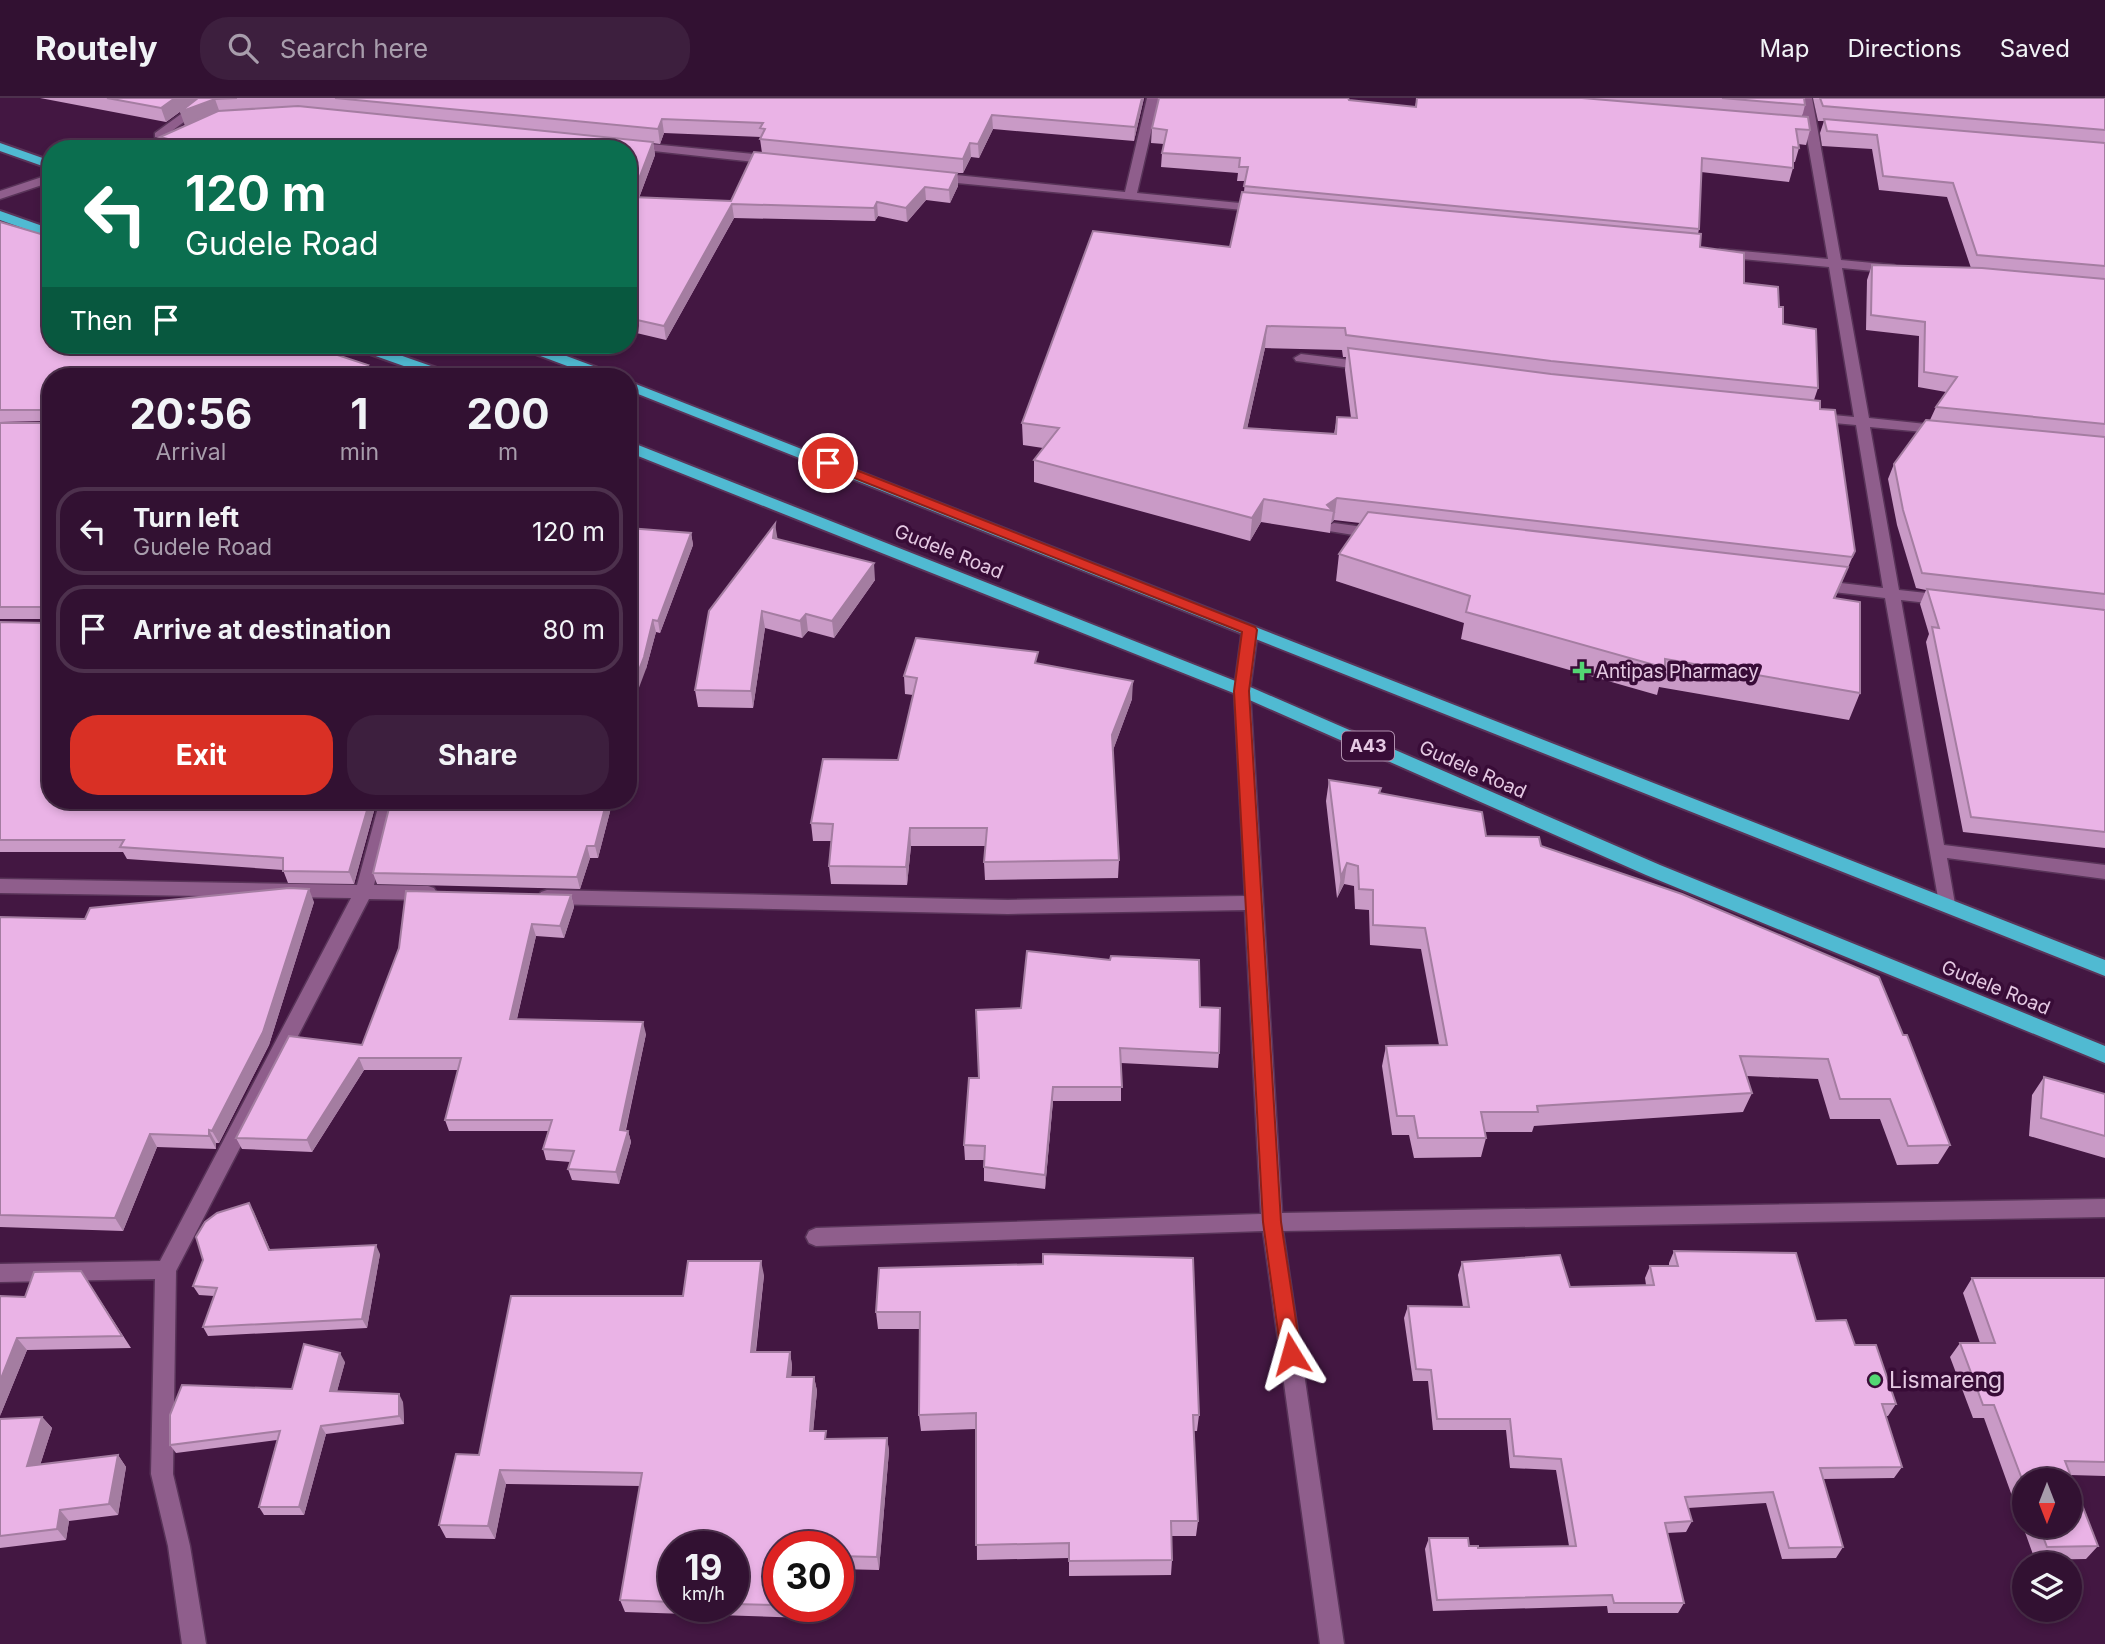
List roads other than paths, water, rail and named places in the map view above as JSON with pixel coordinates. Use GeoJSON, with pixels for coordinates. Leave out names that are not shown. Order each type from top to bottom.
{"type":"FeatureCollection","features":[{"type":"Feature","properties":{"kind":"highway"},"geometry":{"type":"LineString","coordinates":[[0,147],[42,162]]}},
{"type":"Feature","properties":{"kind":"highway"},"geometry":{"type":"LineString","coordinates":[[0,215],[42,231]]}},
{"type":"Feature","properties":{"kind":"highway"},"geometry":{"type":"LineString","coordinates":[[384,354],[423,368]]}},
{"type":"Feature","properties":{"kind":"highway"},"geometry":{"type":"LineString","coordinates":[[548,354],[586,368]]}},
{"type":"Feature","properties":{"kind":"highway","name":"Gudele Road"},"geometry":{"type":"LineString","coordinates":[[637,388],[2105,968]]}},
{"type":"Feature","properties":{"kind":"highway","name":"Gudele Road"},"geometry":{"type":"LineString","coordinates":[[637,450],[1242,691],[1653,870],[2105,1055]]}},
{"type":"Feature","properties":{"kind":"street"},"geometry":{"type":"LineString","coordinates":[[150,140],[210,98]]}},
{"type":"Feature","properties":{"kind":"street"},"geometry":{"type":"LineString","coordinates":[[1130,197],[1153,98]]}},
{"type":"Feature","properties":{"kind":"street"},"geometry":{"type":"LineString","coordinates":[[1806,98],[1946,904]]}},
{"type":"Feature","properties":{"kind":"street"},"geometry":{"type":"LineString","coordinates":[[166,140],[194,129]]}},
{"type":"Feature","properties":{"kind":"street"},"geometry":{"type":"LineString","coordinates":[[637,147],[786,162]]}},
{"type":"Feature","properties":{"kind":"street"},"geometry":{"type":"LineString","coordinates":[[924,176],[1275,210]]}},
{"type":"Feature","properties":{"kind":"street"},"geometry":{"type":"LineString","coordinates":[[0,195],[42,181]]}},
{"type":"Feature","properties":{"kind":"street"},"geometry":{"type":"LineString","coordinates":[[1709,252],[1902,270]]}},
{"type":"Feature","properties":{"kind":"street"},"geometry":{"type":"LineString","coordinates":[[1301,358],[1383,368]]}},
{"type":"Feature","properties":{"kind":"street"},"geometry":{"type":"LineString","coordinates":[[1793,415],[1957,431]]}},
{"type":"Feature","properties":{"kind":"street"},"geometry":{"type":"LineString","coordinates":[[1334,528],[1389,535]]}},
{"type":"Feature","properties":{"kind":"street"},"geometry":{"type":"LineString","coordinates":[[1797,583],[1959,601]]}},
{"type":"Feature","properties":{"kind":"street"},"geometry":{"type":"LineString","coordinates":[[1250,630],[1242,691],[1272,1222],[1332,1644]]}},
{"type":"Feature","properties":{"kind":"street"},"geometry":{"type":"LineString","coordinates":[[194,1644],[179,1546],[162,1474],[166,1270],[364,891],[386,809]]}},
{"type":"Feature","properties":{"kind":"street"},"geometry":{"type":"LineString","coordinates":[[1937,850],[2105,872]]}},
{"type":"Feature","properties":{"kind":"street"},"geometry":{"type":"LineString","coordinates":[[0,886],[446,894]]}},
{"type":"Feature","properties":{"kind":"street"},"geometry":{"type":"LineString","coordinates":[[528,896],[1008,907],[1254,903]]}},
{"type":"Feature","properties":{"kind":"street"},"geometry":{"type":"LineString","coordinates":[[816,1237],[1272,1222],[2105,1208]]}},
{"type":"Feature","properties":{"kind":"street"},"geometry":{"type":"LineString","coordinates":[[0,1273],[166,1270]]}},
{"type":"Feature","properties":{"kind":"place","name":"Antipas Pharmacy"},"geometry":{"type":"Point","coordinates":[1582,671]}},
{"type":"Feature","properties":{"kind":"place","name":"Lismareng"},"geometry":{"type":"Point","coordinates":[1875,1380]}}]}
